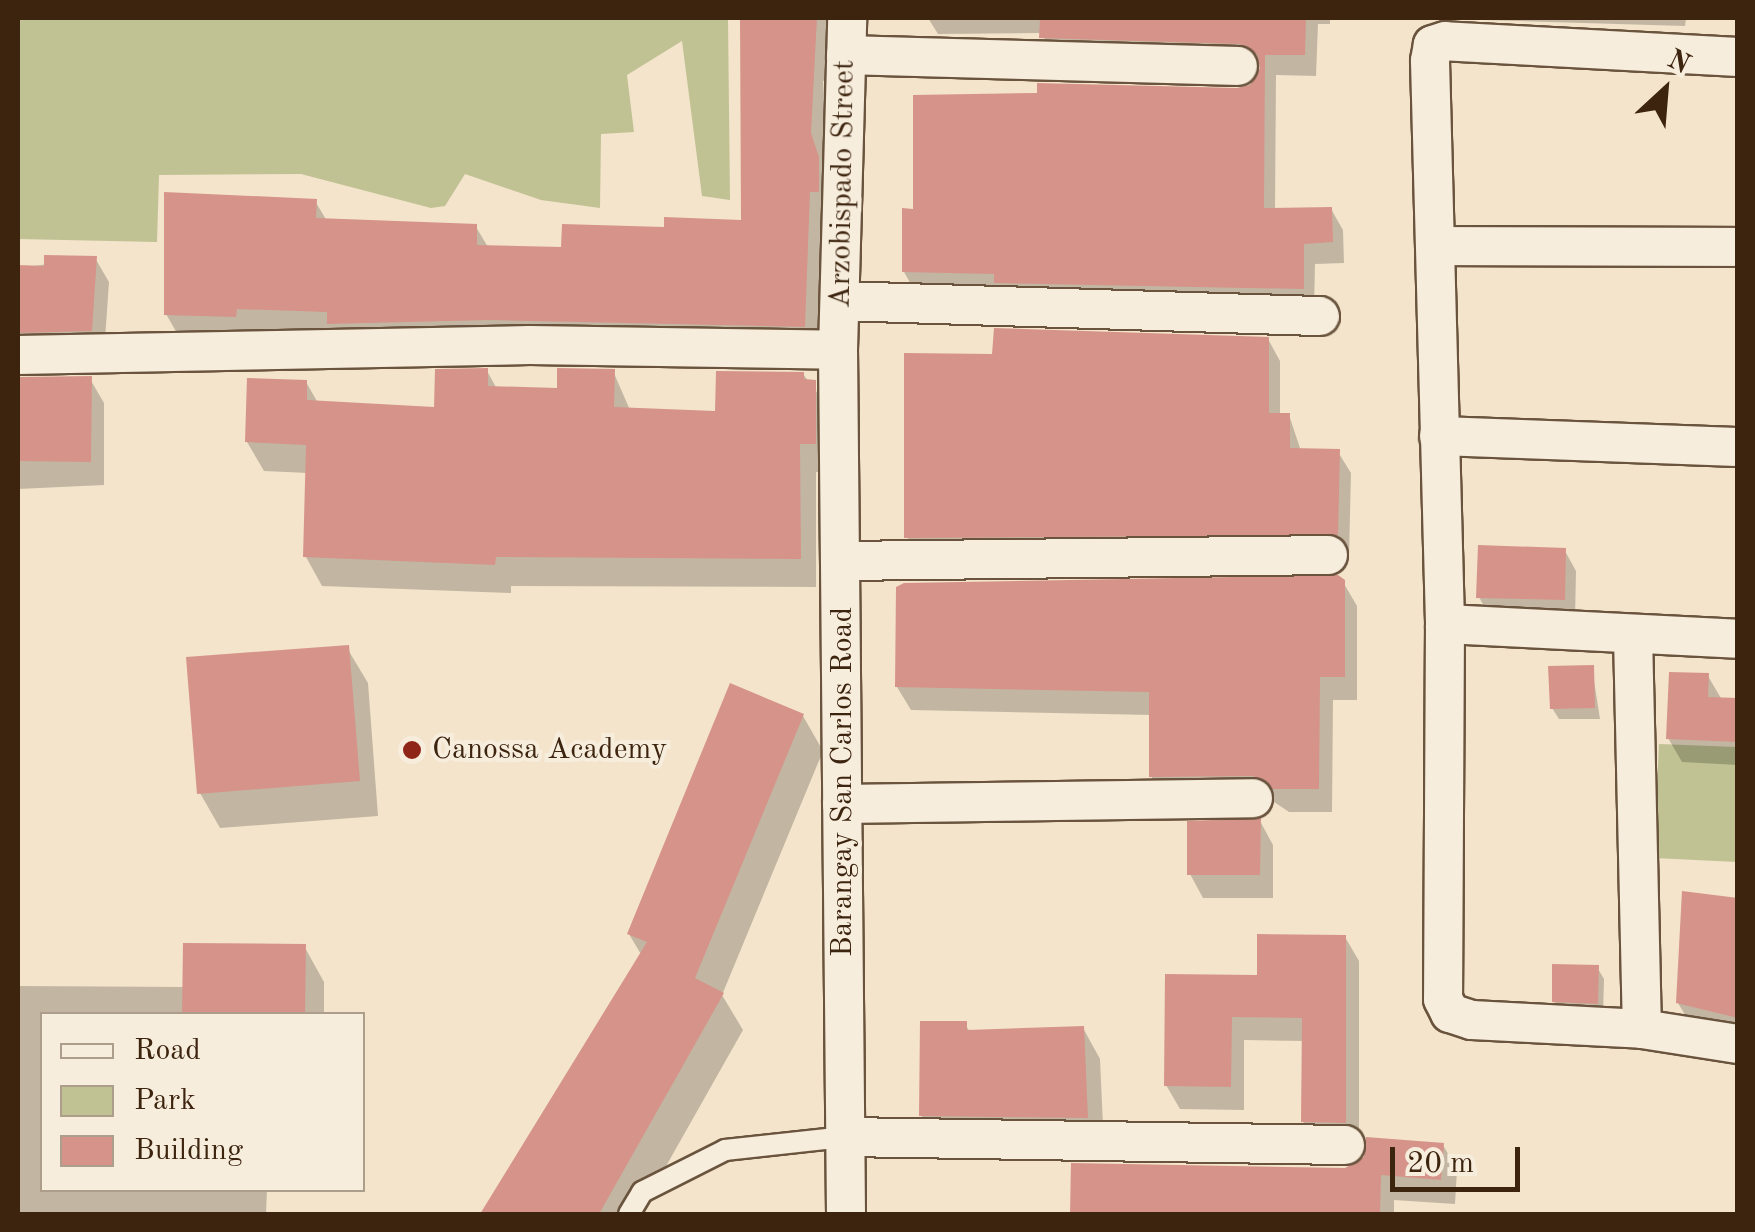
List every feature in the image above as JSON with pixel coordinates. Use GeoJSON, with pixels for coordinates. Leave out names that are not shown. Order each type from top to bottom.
{"type":"FeatureCollection","features":[{"type":"Feature","properties":{"kind":"street","name":"Arzobispado Street"},"geometry":{"type":"LineString","coordinates":[[838,350],[847,18]]}},
{"type":"Feature","properties":{"kind":"street"},"geometry":{"type":"LineString","coordinates":[[1738,57],[1438,42],[1430,61],[1440,246],[1439,436],[1445,624],[1443,998],[1450,1012],[1472,1020],[1642,1030],[1738,1044]]}},
{"type":"Feature","properties":{"kind":"street"},"geometry":{"type":"LineString","coordinates":[[846,55],[1238,66]]}},
{"type":"Feature","properties":{"kind":"street"},"geometry":{"type":"LineString","coordinates":[[1440,246],[1738,247]]}},
{"type":"Feature","properties":{"kind":"street"},"geometry":{"type":"LineString","coordinates":[[840,301],[1320,316]]}},
{"type":"Feature","properties":{"kind":"street"},"geometry":{"type":"LineString","coordinates":[[18,355],[530,345],[838,350]]}},
{"type":"Feature","properties":{"kind":"street","name":"Barangay San Carlos Road"},"geometry":{"type":"LineString","coordinates":[[838,350],[846,1214]]}},
{"type":"Feature","properties":{"kind":"street"},"geometry":{"type":"LineString","coordinates":[[1439,436],[1738,447]]}},
{"type":"Feature","properties":{"kind":"street"},"geometry":{"type":"LineString","coordinates":[[842,562],[1328,555]]}},
{"type":"Feature","properties":{"kind":"street"},"geometry":{"type":"LineString","coordinates":[[1445,624],[1738,639]]}},
{"type":"Feature","properties":{"kind":"street"},"geometry":{"type":"LineString","coordinates":[[1634,635],[1642,1030]]}},
{"type":"Feature","properties":{"kind":"street"},"geometry":{"type":"LineString","coordinates":[[842,804],[1253,798]]}},
{"type":"Feature","properties":{"kind":"street"},"geometry":{"type":"LineString","coordinates":[[844,1137],[1345,1145]]}},
{"type":"Feature","properties":{"kind":"lane"},"geometry":{"type":"LineString","coordinates":[[629,1214],[642,1192],[725,1150],[844,1137]]}},
{"type":"Feature","properties":{"kind":"green space"},"geometry":{"type":"Polygon","coordinates":[[[18,18],[728,18],[730,200],[702,196],[682,41],[627,75],[634,132],[601,134],[600,208],[541,200],[465,174],[445,206],[431,208],[301,174],[159,175],[157,242],[18,239],[18,18]]]}},
{"type":"Feature","properties":{"kind":"green space"},"geometry":{"type":"Polygon","coordinates":[[[1659,744],[1737,747],[1737,862],[1654,858],[1659,744]]]}},
{"type":"Feature","properties":{"kind":"building"},"geometry":{"type":"Polygon","coordinates":[[[740,18],[817,18],[811,133],[819,157],[819,192],[810,192],[805,327],[490,320],[327,324],[327,312],[237,309],[236,317],[164,315],[164,192],[317,199],[316,218],[477,224],[477,245],[561,247],[562,224],[664,227],[664,217],[741,220],[740,18]]]}},
{"type":"Feature","properties":{"kind":"building"},"geometry":{"type":"Polygon","coordinates":[[[1040,18],[1306,18],[1305,55],[1265,55],[1264,208],[1332,207],[1333,242],[1304,244],[1304,289],[994,283],[994,274],[902,272],[902,208],[913,209],[913,95],[1037,93],[1037,83],[1237,88],[1250,85],[1260,68],[1257,54],[1239,44],[1039,38],[1040,18]]]}},
{"type":"Feature","properties":{"kind":"building"},"geometry":{"type":"Polygon","coordinates":[[[44,255],[97,256],[92,331],[18,333],[18,265],[44,266],[44,255]]]}},
{"type":"Feature","properties":{"kind":"building"},"geometry":{"type":"Polygon","coordinates":[[[994,328],[1269,337],[1269,413],[1290,413],[1290,448],[1340,449],[1338,535],[904,538],[904,353],[992,354],[994,328]]]}},
{"type":"Feature","properties":{"kind":"building"},"geometry":{"type":"Polygon","coordinates":[[[488,368],[488,386],[557,388],[557,368],[615,369],[614,407],[715,411],[716,371],[804,372],[804,379],[816,380],[816,444],[800,444],[801,559],[496,557],[495,565],[303,557],[306,445],[245,442],[247,378],[307,380],[307,400],[434,407],[435,369],[488,368]]]}},
{"type":"Feature","properties":{"kind":"building"},"geometry":{"type":"Polygon","coordinates":[[[92,376],[91,462],[18,461],[18,377],[92,376]]]}},
{"type":"Feature","properties":{"kind":"building"},"geometry":{"type":"Polygon","coordinates":[[[1478,545],[1566,548],[1565,600],[1476,598],[1478,545]]]}},
{"type":"Feature","properties":{"kind":"building"},"geometry":{"type":"Polygon","coordinates":[[[1338,575],[1345,580],[1345,677],[1320,677],[1319,789],[1273,789],[1253,776],[1149,777],[1149,692],[895,687],[896,587],[904,583],[1338,575]]]}},
{"type":"Feature","properties":{"kind":"building"},"geometry":{"type":"Polygon","coordinates":[[[349,645],[360,781],[197,794],[186,657],[349,645]]]}},
{"type":"Feature","properties":{"kind":"building"},"geometry":{"type":"Polygon","coordinates":[[[1594,665],[1595,708],[1550,709],[1548,666],[1594,665]]]}},
{"type":"Feature","properties":{"kind":"building"},"geometry":{"type":"Polygon","coordinates":[[[1669,672],[1709,673],[1708,697],[1738,698],[1738,742],[1666,739],[1669,672]]]}},
{"type":"Feature","properties":{"kind":"building"},"geometry":{"type":"Polygon","coordinates":[[[730,683],[804,714],[695,978],[724,993],[599,1214],[480,1214],[647,942],[627,934],[730,683]]]}},
{"type":"Feature","properties":{"kind":"building"},"geometry":{"type":"Polygon","coordinates":[[[1261,818],[1260,875],[1187,875],[1187,821],[1261,818]]]}},
{"type":"Feature","properties":{"kind":"building"},"geometry":{"type":"Polygon","coordinates":[[[1682,891],[1738,898],[1738,1018],[1676,1003],[1682,891]]]}},
{"type":"Feature","properties":{"kind":"building"},"geometry":{"type":"Polygon","coordinates":[[[1257,934],[1346,935],[1346,1123],[1301,1122],[1302,1018],[1232,1017],[1231,1087],[1164,1086],[1165,974],[1257,975],[1257,934]]]}},
{"type":"Feature","properties":{"kind":"building"},"geometry":{"type":"Polygon","coordinates":[[[183,943],[306,944],[305,1012],[182,1012],[183,943]]]}},
{"type":"Feature","properties":{"kind":"building"},"geometry":{"type":"Polygon","coordinates":[[[1552,964],[1599,965],[1598,1004],[1552,1002],[1552,964]]]}},
{"type":"Feature","properties":{"kind":"building"},"geometry":{"type":"Polygon","coordinates":[[[920,1021],[967,1021],[967,1030],[1084,1026],[1088,1118],[919,1116],[920,1021]]]}},
{"type":"Feature","properties":{"kind":"building"},"geometry":{"type":"Polygon","coordinates":[[[1366,1137],[1444,1143],[1441,1180],[1381,1175],[1380,1214],[1070,1214],[1071,1163],[1345,1168],[1364,1157],[1366,1137]]]}},
{"type":"Feature","properties":{"kind":"place","name":"Canossa Academy"},"geometry":{"type":"Point","coordinates":[412,750]}}]}
